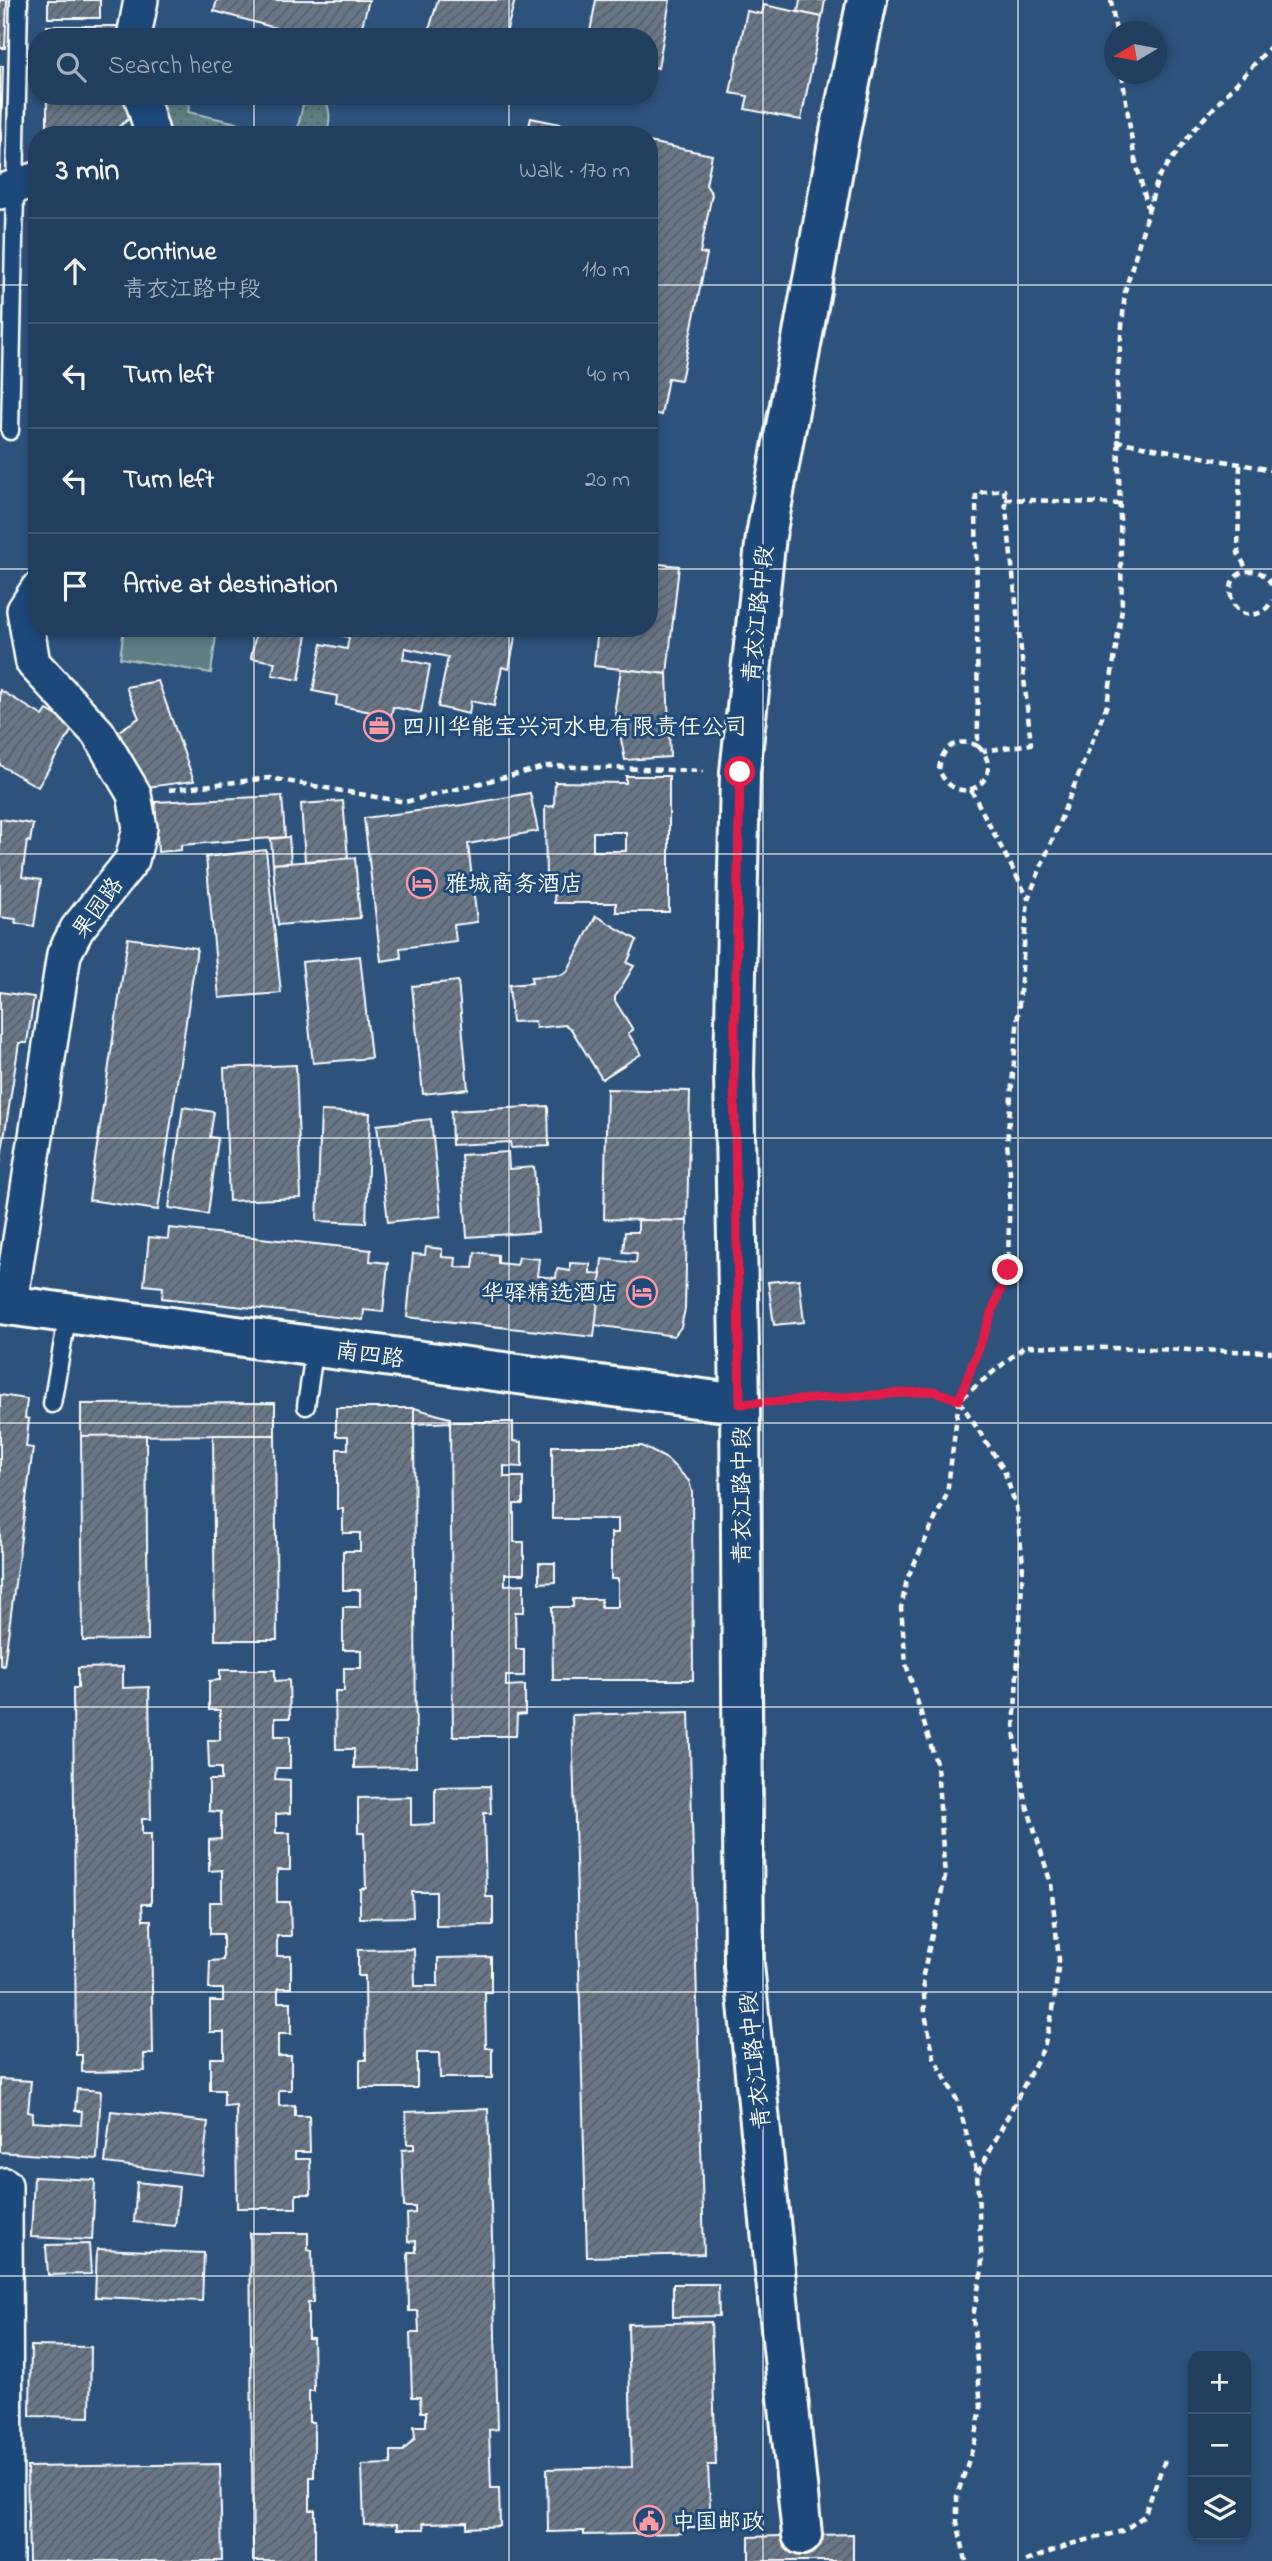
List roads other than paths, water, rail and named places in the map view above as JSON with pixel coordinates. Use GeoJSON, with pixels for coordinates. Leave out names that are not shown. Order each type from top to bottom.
{"type":"FeatureCollection","features":[{"type":"Feature","properties":{"kind":"main road","name":"青衣江路中段"},"geometry":{"type":"LineString","coordinates":[[802,2535],[744,1965],[740,1404],[734,1075],[740,772],[766,536],[839,137],[867,0]]}},
{"type":"Feature","properties":{"kind":"main road","name":"南四路"},"geometry":{"type":"LineString","coordinates":[[5,1304],[740,1404]]}},
{"type":"Feature","properties":{"kind":"street"},"geometry":{"type":"LineString","coordinates":[[136,28],[141,0]]}},
{"type":"Feature","properties":{"kind":"street"},"geometry":{"type":"LineString","coordinates":[[143,105],[148,126]]}},
{"type":"Feature","properties":{"kind":"street","name":"果园路"},"geometry":{"type":"LineString","coordinates":[[28,604],[24,610],[28,634]]}},
{"type":"Feature","properties":{"kind":"street","name":"果园路"},"geometry":{"type":"LineString","coordinates":[[5,1304],[65,954],[77,929],[132,860],[140,828],[134,794],[98,733],[33,663],[29,637]]}},
{"type":"Feature","properties":{"kind":"street"},"geometry":{"type":"LineString","coordinates":[[5,2185],[3,2432],[6,2561]]}},
{"type":"Feature","properties":{"kind":"lane"},"geometry":{"type":"LineString","coordinates":[[10,431],[19,0]]}},
{"type":"Feature","properties":{"kind":"lane"},"geometry":{"type":"LineString","coordinates":[[52,1404],[68,1313]]}},
{"type":"Feature","properties":{"kind":"lane"},"geometry":{"type":"LineString","coordinates":[[306,1406],[315,1346]]}},
{"type":"Feature","properties":{"kind":"place","name":"四川华能宝兴河水电有限责任公司"},"geometry":{"type":"Point","coordinates":[379,726]}},
{"type":"Feature","properties":{"kind":"place","name":"雅城商务酒店"},"geometry":{"type":"Point","coordinates":[422,883]}},
{"type":"Feature","properties":{"kind":"place","name":"华驿精选酒店"},"geometry":{"type":"Point","coordinates":[642,1292]}},
{"type":"Feature","properties":{"kind":"place","name":"中国邮政"},"geometry":{"type":"Point","coordinates":[649,2521]}}]}
